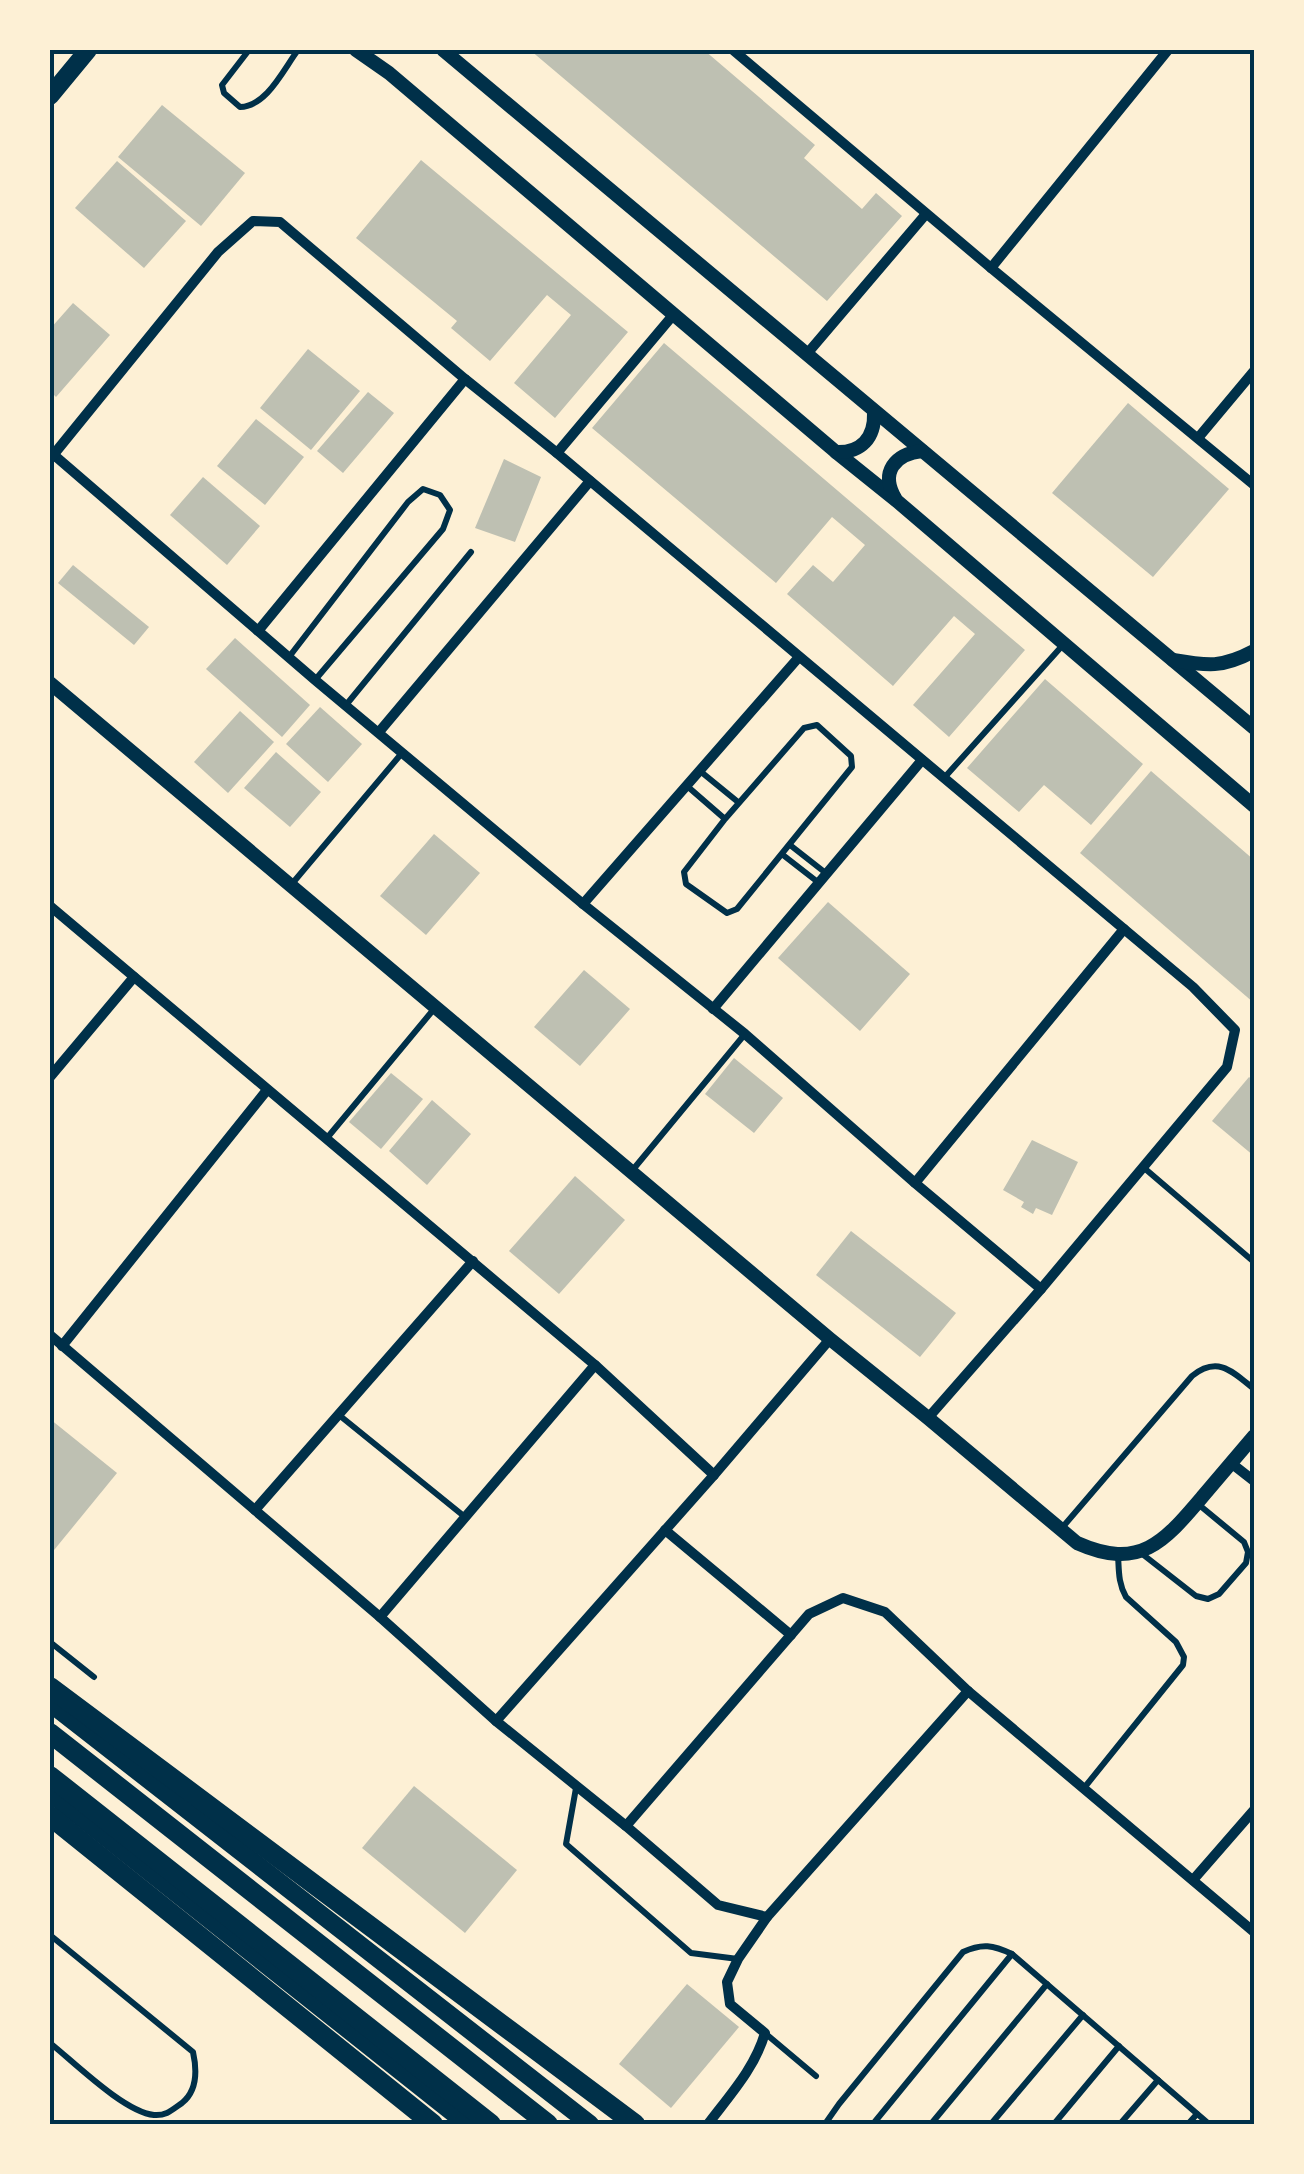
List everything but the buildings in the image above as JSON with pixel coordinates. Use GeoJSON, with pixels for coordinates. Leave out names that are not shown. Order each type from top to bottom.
{"type":"FeatureCollection","features":[{"type":"Feature","properties":{"kind":"highway"},"geometry":{"type":"LineString","coordinates":[[50,1687],[635,2124]]}},
{"type":"Feature","properties":{"kind":"highway"},"geometry":{"type":"LineString","coordinates":[[50,1733],[548,2124]]}},
{"type":"Feature","properties":{"kind":"highway"},"geometry":{"type":"LineString","coordinates":[[50,1776],[491,2124]]}},
{"type":"Feature","properties":{"kind":"highway"},"geometry":{"type":"LineString","coordinates":[[50,1816],[433,2124]]}},
{"type":"Feature","properties":{"kind":"main road"},"geometry":{"type":"LineString","coordinates":[[50,96],[88,50]]}},
{"type":"Feature","properties":{"kind":"main road"},"geometry":{"type":"LineString","coordinates":[[50,1703],[590,2124]]}},
{"type":"Feature","properties":{"kind":"main road"},"geometry":{"type":"LineString","coordinates":[[50,1792],[467,2124]]}},
{"type":"Feature","properties":{"kind":"street"},"geometry":{"type":"LineString","coordinates":[[356,50],[389,73],[1254,806]]}},
{"type":"Feature","properties":{"kind":"street"},"geometry":{"type":"LineString","coordinates":[[376,50],[389,73]]}},
{"type":"Feature","properties":{"kind":"street"},"geometry":{"type":"LineString","coordinates":[[443,50],[1254,728]]}},
{"type":"Feature","properties":{"kind":"street"},"geometry":{"type":"LineString","coordinates":[[732,50],[1254,485]]}},
{"type":"Feature","properties":{"kind":"street"},"geometry":{"type":"LineString","coordinates":[[990,268],[1164,51]]}},
{"type":"Feature","properties":{"kind":"street"},"geometry":{"type":"LineString","coordinates":[[806,354],[926,214]]}},
{"type":"Feature","properties":{"kind":"street"},"geometry":{"type":"LineString","coordinates":[[928,1418],[1041,1289],[1227,1067],[1235,1030],[1193,987],[280,222],[252,221],[218,252],[52,457],[583,904],[745,1034],[1041,1289]]}},
{"type":"Feature","properties":{"kind":"street"},"geometry":{"type":"LineString","coordinates":[[557,454],[674,314]]}},
{"type":"Feature","properties":{"kind":"street"},"geometry":{"type":"LineString","coordinates":[[1198,438],[1254,371]]}},
{"type":"Feature","properties":{"kind":"street"},"geometry":{"type":"LineString","coordinates":[[258,630],[464,379]]}},
{"type":"Feature","properties":{"kind":"street"},"geometry":{"type":"LineString","coordinates":[[836,452],[849,452],[870,438],[875,426],[874,413]]}},
{"type":"Feature","properties":{"kind":"street"},"geometry":{"type":"LineString","coordinates":[[896,501],[889,488],[889,474],[895,461],[908,452],[922,451]]}},
{"type":"Feature","properties":{"kind":"street"},"geometry":{"type":"LineString","coordinates":[[379,732],[590,481]]}},
{"type":"Feature","properties":{"kind":"street"},"geometry":{"type":"LineString","coordinates":[[1173,660],[1210,666],[1254,651]]}},
{"type":"Feature","properties":{"kind":"street"},"geometry":{"type":"LineString","coordinates":[[583,904],[800,658]]}},
{"type":"Feature","properties":{"kind":"street"},"geometry":{"type":"LineString","coordinates":[[50,683],[1077,1544],[1118,1555],[1140,1552],[1161,1542],[1254,1436]]}},
{"type":"Feature","properties":{"kind":"street"},"geometry":{"type":"LineString","coordinates":[[713,1009],[922,760]]}},
{"type":"Feature","properties":{"kind":"street"},"geometry":{"type":"LineString","coordinates":[[50,906],[595,1365],[714,1475]]}},
{"type":"Feature","properties":{"kind":"street"},"geometry":{"type":"LineString","coordinates":[[914,1182],[1124,929]]}},
{"type":"Feature","properties":{"kind":"street"},"geometry":{"type":"LineString","coordinates":[[50,1077],[134,977]]}},
{"type":"Feature","properties":{"kind":"street"},"geometry":{"type":"LineString","coordinates":[[62,1346],[267,1090]]}},
{"type":"Feature","properties":{"kind":"street"},"geometry":{"type":"LineString","coordinates":[[256,1510],[473,1261]]}},
{"type":"Feature","properties":{"kind":"street"},"geometry":{"type":"LineString","coordinates":[[50,1336],[496,1721],[718,1905],[767,1917]]}},
{"type":"Feature","properties":{"kind":"street"},"geometry":{"type":"LineString","coordinates":[[496,1721],[830,1339]]}},
{"type":"Feature","properties":{"kind":"street"},"geometry":{"type":"LineString","coordinates":[[380,1617],[595,1365]]}},
{"type":"Feature","properties":{"kind":"street"},"geometry":{"type":"LineString","coordinates":[[1232,1462],[1254,1481]]}},
{"type":"Feature","properties":{"kind":"street"},"geometry":{"type":"LineString","coordinates":[[665,1530],[791,1635]]}},
{"type":"Feature","properties":{"kind":"street"},"geometry":{"type":"LineString","coordinates":[[626,1826],[809,1614],[843,1598],[885,1612],[968,1691],[1254,1932]]}},
{"type":"Feature","properties":{"kind":"street"},"geometry":{"type":"LineString","coordinates":[[708,2124],[746,2074],[765,2033],[730,2004],[727,1982],[738,1959],[767,1917],[968,1691]]}},
{"type":"Feature","properties":{"kind":"street"},"geometry":{"type":"LineString","coordinates":[[1192,1880],[1254,1810]]}},
{"type":"Feature","properties":{"kind":"lane"},"geometry":{"type":"LineString","coordinates":[[248,50],[222,84],[224,93],[240,107],[252,106],[265,96],[298,50]]}},
{"type":"Feature","properties":{"kind":"lane"},"geometry":{"type":"LineString","coordinates":[[289,657],[408,502],[423,489],[440,495],[450,510],[443,529],[315,680]]}},
{"type":"Feature","properties":{"kind":"lane"},"geometry":{"type":"LineString","coordinates":[[346,705],[472,552]]}},
{"type":"Feature","properties":{"kind":"lane"},"geometry":{"type":"LineString","coordinates":[[944,778],[1063,644]]}},
{"type":"Feature","properties":{"kind":"lane"},"geometry":{"type":"LineString","coordinates":[[817,725],[851,756],[852,767],[790,845],[737,909],[726,913],[686,884],[684,872],[725,819],[804,728],[817,725]]}},
{"type":"Feature","properties":{"kind":"lane"},"geometry":{"type":"LineString","coordinates":[[290,886],[402,752]]}},
{"type":"Feature","properties":{"kind":"lane"},"geometry":{"type":"LineString","coordinates":[[700,771],[738,802]]}},
{"type":"Feature","properties":{"kind":"lane"},"geometry":{"type":"LineString","coordinates":[[687,786],[725,819]]}},
{"type":"Feature","properties":{"kind":"lane"},"geometry":{"type":"LineString","coordinates":[[790,845],[823,879]]}},
{"type":"Feature","properties":{"kind":"lane"},"geometry":{"type":"LineString","coordinates":[[782,855],[823,879]]}},
{"type":"Feature","properties":{"kind":"lane"},"geometry":{"type":"LineString","coordinates":[[326,1140],[435,1007]]}},
{"type":"Feature","properties":{"kind":"lane"},"geometry":{"type":"LineString","coordinates":[[631,1172],[745,1034]]}},
{"type":"Feature","properties":{"kind":"lane"},"geometry":{"type":"LineString","coordinates":[[1143,1167],[1254,1262]]}},
{"type":"Feature","properties":{"kind":"lane"},"geometry":{"type":"LineString","coordinates":[[1060,1530],[1192,1376],[1202,1369],[1224,1367],[1254,1389]]}},
{"type":"Feature","properties":{"kind":"lane"},"geometry":{"type":"LineString","coordinates":[[339,1415],[464,1518]]}},
{"type":"Feature","properties":{"kind":"lane"},"geometry":{"type":"LineString","coordinates":[[1140,1552],[1196,1596],[1208,1599],[1219,1594],[1246,1563],[1247,1547],[1197,1503]]}},
{"type":"Feature","properties":{"kind":"lane"},"geometry":{"type":"LineString","coordinates":[[1084,1788],[1183,1665],[1184,1657],[1176,1642],[1122,1590],[1118,1555]]}},
{"type":"Feature","properties":{"kind":"lane"},"geometry":{"type":"LineString","coordinates":[[50,1642],[94,1677]]}},
{"type":"Feature","properties":{"kind":"lane"},"geometry":{"type":"LineString","coordinates":[[577,1786],[566,1844],[690,1952],[738,1959]]}},
{"type":"Feature","properties":{"kind":"lane"},"geometry":{"type":"LineString","coordinates":[[50,1935],[193,2052],[197,2069],[190,2097],[168,2114],[151,2115],[127,2105],[50,2043]]}},
{"type":"Feature","properties":{"kind":"lane"},"geometry":{"type":"LineString","coordinates":[[825,2124],[963,1952],[980,1944],[1012,1954],[1209,2124]]}},
{"type":"Feature","properties":{"kind":"lane"},"geometry":{"type":"LineString","coordinates":[[873,2124],[1012,1954]]}},
{"type":"Feature","properties":{"kind":"lane"},"geometry":{"type":"LineString","coordinates":[[931,2124],[1046,1984]]}},
{"type":"Feature","properties":{"kind":"lane"},"geometry":{"type":"LineString","coordinates":[[991,2124],[1083,2015]]}},
{"type":"Feature","properties":{"kind":"lane"},"geometry":{"type":"LineString","coordinates":[[765,2033],[816,2076]]}},
{"type":"Feature","properties":{"kind":"lane"},"geometry":{"type":"LineString","coordinates":[[1054,2124],[1119,2046]]}},
{"type":"Feature","properties":{"kind":"lane"},"geometry":{"type":"LineString","coordinates":[[1120,2124],[1158,2080]]}},
{"type":"Feature","properties":{"kind":"lane"},"geometry":{"type":"LineString","coordinates":[[1188,2124],[1197,2114]]}}]}
